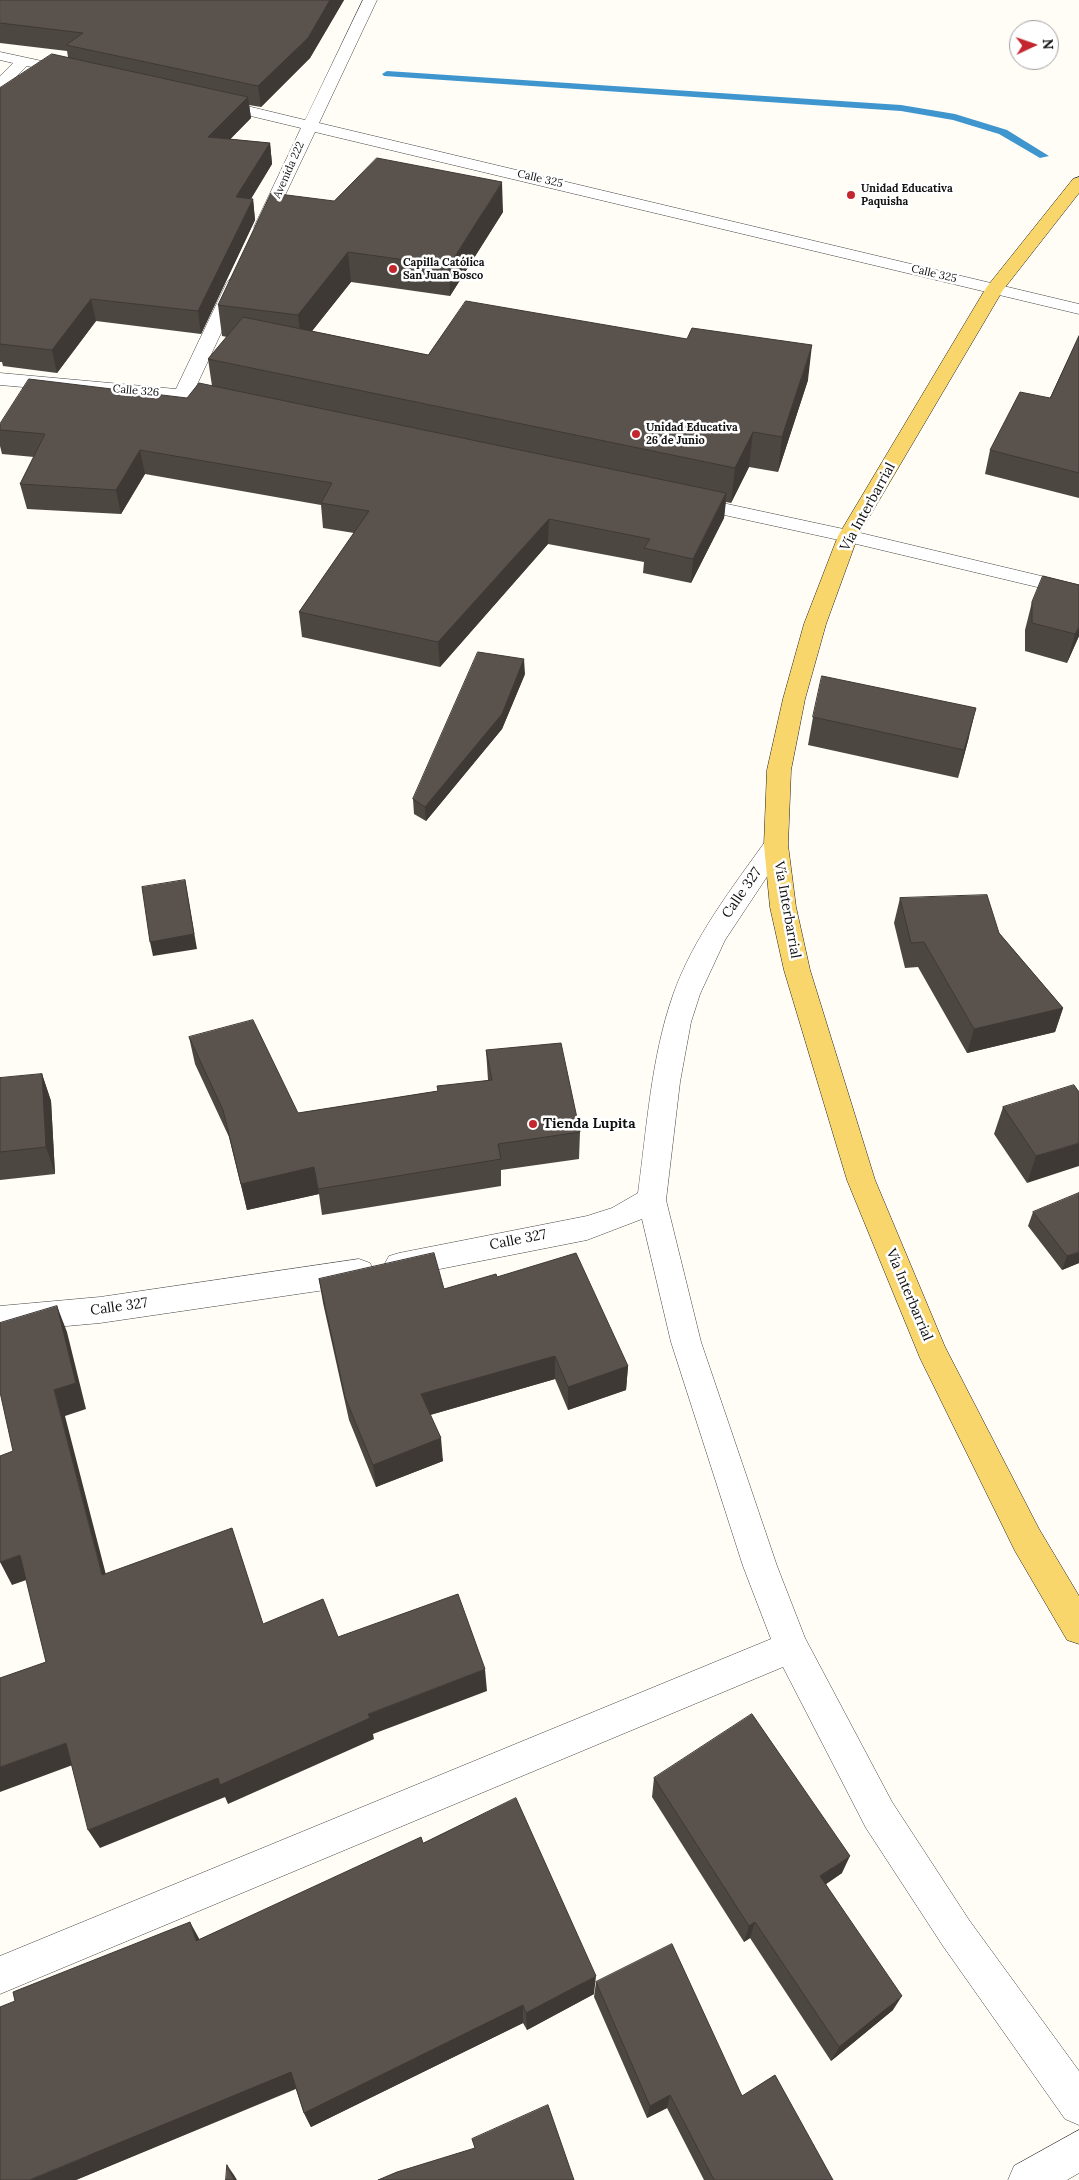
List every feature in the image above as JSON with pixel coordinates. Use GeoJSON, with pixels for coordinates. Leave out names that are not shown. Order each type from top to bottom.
{"type":"FeatureCollection","features":[{"type":"Feature","properties":{"kind":"main road","name":"Vía Interbarrial"},"geometry":{"type":"LineString","coordinates":[[1079,182],[995,288],[848,536],[815,624],[794,699],[780,770],[776,845],[783,907],[797,970],[826,1074],[861,1180],[932,1349],[973,1435],[1027,1540],[1079,1628]]}},
{"type":"Feature","properties":{"kind":"street","name":"Avenida 222"},"geometry":{"type":"LineString","coordinates":[[254,243],[309,124],[370,0]]}},
{"type":"Feature","properties":{"kind":"street"},"geometry":{"type":"LineString","coordinates":[[0,56],[91,75]]}},
{"type":"Feature","properties":{"kind":"street"},"geometry":{"type":"LineString","coordinates":[[0,85],[25,60]]}},
{"type":"Feature","properties":{"kind":"street","name":"Calle 325"},"geometry":{"type":"LineString","coordinates":[[196,99],[309,124],[1079,309]]}},
{"type":"Feature","properties":{"kind":"street"},"geometry":{"type":"LineString","coordinates":[[242,270],[183,395],[245,407]]}},
{"type":"Feature","properties":{"kind":"street","name":"Calle 326"},"geometry":{"type":"LineString","coordinates":[[0,379],[183,395]]}},
{"type":"Feature","properties":{"kind":"street"},"geometry":{"type":"LineString","coordinates":[[675,499],[848,536],[1079,591]]}},
{"type":"Feature","properties":{"kind":"street","name":"Calle 327"},"geometry":{"type":"LineString","coordinates":[[0,1319],[100,1310],[367,1271],[587,1228],[622,1216],[652,1200],[667,1082],[680,1018],[696,971],[720,925],[776,845]]}},
{"type":"Feature","properties":{"kind":"street"},"geometry":{"type":"LineString","coordinates":[[652,1200],[686,1342],[760,1566],[791,1647],[879,1815],[956,1933],[1079,2105]]}},
{"type":"Feature","properties":{"kind":"street"},"geometry":{"type":"LineString","coordinates":[[0,1975],[791,1647]]}},
{"type":"Feature","properties":{"kind":"street"},"geometry":{"type":"LineString","coordinates":[[1028,2180],[1079,2150]]}},
{"type":"Feature","properties":{"kind":"building"},"geometry":{"type":"Polygon","coordinates":[[[0,0],[330,0],[308,38],[258,86],[66,45],[83,33],[0,23],[0,0]]]}},
{"type":"Feature","properties":{"kind":"building"},"geometry":{"type":"Polygon","coordinates":[[[52,54],[248,97],[208,137],[270,143],[236,197],[253,199],[198,311],[91,299],[52,350],[0,344],[0,88],[52,54]]]}},
{"type":"Feature","properties":{"kind":"building"},"geometry":{"type":"Polygon","coordinates":[[[377,158],[502,182],[449,266],[348,252],[298,315],[218,305],[271,193],[334,201],[377,158]]]}},
{"type":"Feature","properties":{"kind":"building","name":"Unidad Educativa 26 de Junio"},"geometry":{"type":"Polygon","coordinates":[[[466,301],[687,339],[692,328],[812,345],[782,437],[753,432],[735,468],[208,359],[243,317],[428,355],[466,301]]]}},
{"type":"Feature","properties":{"kind":"building"},"geometry":{"type":"Polygon","coordinates":[[[1079,336],[1079,473],[990,450],[1020,392],[1050,398],[1079,336]]]}},
{"type":"Feature","properties":{"kind":"building"},"geometry":{"type":"Polygon","coordinates":[[[29,379],[187,398],[199,383],[726,493],[693,559],[644,548],[650,539],[549,519],[438,642],[299,612],[369,511],[321,503],[332,483],[140,450],[116,490],[20,484],[45,434],[0,430],[0,424],[29,379]]]}},
{"type":"Feature","properties":{"kind":"building"},"geometry":{"type":"Polygon","coordinates":[[[1043,576],[1079,585],[1079,626],[1075,634],[1032,623],[1032,602],[1043,576]]]}},
{"type":"Feature","properties":{"kind":"building"},"geometry":{"type":"Polygon","coordinates":[[[478,652],[524,659],[502,714],[425,807],[413,799],[478,652]]]}},
{"type":"Feature","properties":{"kind":"building"},"geometry":{"type":"Polygon","coordinates":[[[822,676],[976,708],[964,750],[813,717],[822,676]]]}},
{"type":"Feature","properties":{"kind":"building"},"geometry":{"type":"Polygon","coordinates":[[[185,880],[194,934],[150,942],[142,887],[185,880]]]}},
{"type":"Feature","properties":{"kind":"building"},"geometry":{"type":"Polygon","coordinates":[[[987,895],[999,933],[1063,1008],[974,1029],[924,942],[911,943],[900,898],[987,895]]]}},
{"type":"Feature","properties":{"kind":"building"},"geometry":{"type":"Polygon","coordinates":[[[253,1020],[298,1113],[438,1091],[437,1086],[492,1080],[486,1050],[561,1043],[580,1132],[498,1144],[501,1159],[318,1189],[314,1167],[241,1184],[223,1110],[189,1037],[253,1020]]]}},
{"type":"Feature","properties":{"kind":"building"},"geometry":{"type":"Polygon","coordinates":[[[42,1074],[46,1147],[0,1152],[0,1078],[42,1074]]]}},
{"type":"Feature","properties":{"kind":"building"},"geometry":{"type":"Polygon","coordinates":[[[1074,1085],[1079,1092],[1079,1143],[1036,1156],[1003,1107],[1074,1085]]]}},
{"type":"Feature","properties":{"kind":"building"},"geometry":{"type":"Polygon","coordinates":[[[1079,1193],[1079,1252],[1067,1256],[1033,1212],[1079,1193]]]}},
{"type":"Feature","properties":{"kind":"building"},"geometry":{"type":"Polygon","coordinates":[[[434,1253],[444,1289],[496,1274],[497,1277],[576,1253],[628,1366],[568,1387],[555,1356],[421,1394],[441,1438],[373,1465],[345,1397],[319,1279],[434,1253]]]}},
{"type":"Feature","properties":{"kind":"building"},"geometry":{"type":"Polygon","coordinates":[[[57,1306],[76,1383],[54,1390],[102,1575],[232,1528],[263,1624],[323,1599],[338,1637],[458,1594],[485,1669],[368,1714],[370,1718],[220,1785],[218,1778],[88,1830],[66,1743],[0,1767],[0,1678],[46,1662],[20,1555],[0,1562],[0,1456],[13,1451],[0,1392],[0,1323],[57,1306]]]}},
{"type":"Feature","properties":{"kind":"building"},"geometry":{"type":"Polygon","coordinates":[[[752,1714],[850,1856],[820,1876],[902,1996],[839,2047],[755,1922],[749,1926],[654,1778],[752,1714]]]}},
{"type":"Feature","properties":{"kind":"building"},"geometry":{"type":"Polygon","coordinates":[[[516,1798],[596,1976],[526,2013],[523,2005],[304,2113],[291,2072],[29,2180],[0,2180],[0,2007],[15,2001],[13,1992],[190,1922],[196,1941],[421,1837],[423,1843],[516,1798]]]}},
{"type":"Feature","properties":{"kind":"building"},"geometry":{"type":"Polygon","coordinates":[[[672,1944],[742,2096],[775,2075],[833,2180],[714,2180],[670,2095],[650,2106],[596,1982],[672,1944]]]}},
{"type":"Feature","properties":{"kind":"building"},"geometry":{"type":"Polygon","coordinates":[[[548,2105],[574,2180],[378,2180],[397,2172],[475,2148],[472,2139],[548,2105]]]}},
{"type":"Feature","properties":{"kind":"building"},"geometry":{"type":"Polygon","coordinates":[[[227,2165],[234,2180],[226,2180],[227,2165]]]}},
{"type":"Feature","properties":{"kind":"waterway"},"geometry":{"type":"LineString","coordinates":[[387,74],[901,108],[955,117],[1003,132],[1044,156]]}},
{"type":"Feature","properties":{"kind":"place","name":"Unidad Educativa Paquisha"},"geometry":{"type":"Point","coordinates":[851,195]}},
{"type":"Feature","properties":{"kind":"place","name":"Capilla Católica San Juan Bosco"},"geometry":{"type":"Point","coordinates":[393,269]}},
{"type":"Feature","properties":{"kind":"place","name":"Unidad Educativa 26 de Junio"},"geometry":{"type":"Point","coordinates":[636,434]}},
{"type":"Feature","properties":{"kind":"place","name":"Tienda Lupita"},"geometry":{"type":"Point","coordinates":[533,1124]}}]}
